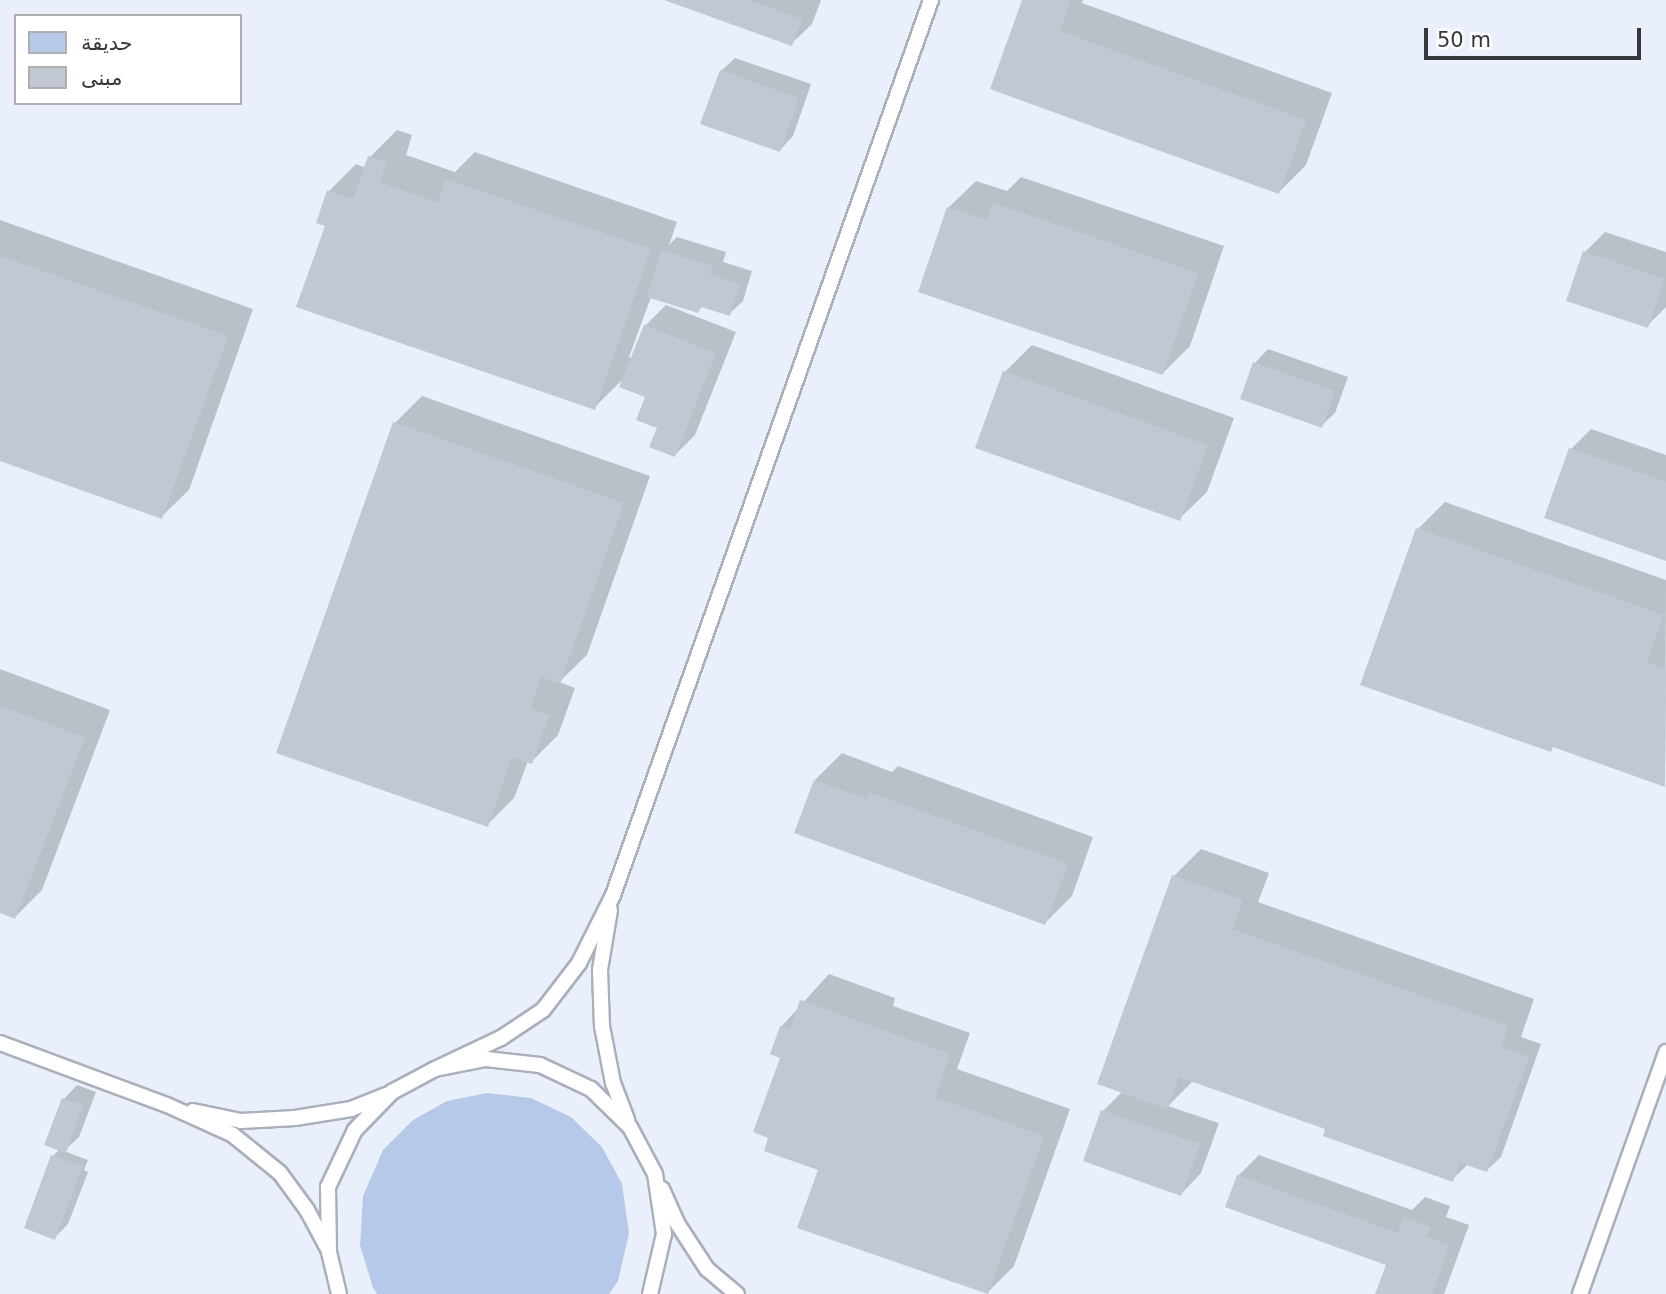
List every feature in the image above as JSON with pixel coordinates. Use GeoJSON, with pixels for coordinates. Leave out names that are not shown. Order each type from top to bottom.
{"type":"FeatureCollection","features":[{"type":"Feature","properties":{"kind":"lane"},"geometry":{"type":"LineString","coordinates":[[167,1105],[241,1121],[295,1118],[351,1109],[392,1092],[501,1038],[543,1010],[579,962],[613,895],[931,0]]}},
{"type":"Feature","properties":{"kind":"lane"},"geometry":{"type":"LineString","coordinates":[[613,895],[600,970],[602,1026],[613,1083],[630,1127],[677,1223],[707,1269],[737,1294]]}},
{"type":"Feature","properties":{"kind":"lane"},"geometry":{"type":"LineString","coordinates":[[0,1043],[167,1105],[233,1135],[280,1173],[307,1210],[329,1252]]}},
{"type":"Feature","properties":{"kind":"lane"},"geometry":{"type":"LineString","coordinates":[[1580,1294],[1666,1052]]}},
{"type":"Feature","properties":{"kind":"lane"},"geometry":{"type":"LineString","coordinates":[[435,1069],[486,1059],[540,1065],[591,1089],[630,1127]]}},
{"type":"Feature","properties":{"kind":"lane"},"geometry":{"type":"LineString","coordinates":[[339,1294],[329,1252],[328,1187],[355,1130],[392,1092]]}},
{"type":"Feature","properties":{"kind":"lane"},"geometry":{"type":"LineString","coordinates":[[650,1294],[664,1234],[655,1174]]}},
{"type":"Feature","properties":{"kind":"green space"},"geometry":{"type":"Polygon","coordinates":[[[487,1093],[531,1098],[571,1117],[602,1147],[622,1184],[629,1233],[618,1281],[609,1294],[377,1294],[373,1288],[360,1245],[363,1196],[383,1150],[413,1120],[447,1101],[487,1093]]]}},
{"type":"Feature","properties":{"kind":"building"},"geometry":{"type":"Polygon","coordinates":[[[664,0],[749,0],[802,19],[792,46],[664,0]]]}},
{"type":"Feature","properties":{"kind":"building"},"geometry":{"type":"Polygon","coordinates":[[[1022,0],[1071,0],[1060,31],[1306,120],[1279,194],[990,89],[1022,0]]]}},
{"type":"Feature","properties":{"kind":"building"},"geometry":{"type":"Polygon","coordinates":[[[720,70],[799,98],[780,152],[700,124],[720,70]]]}},
{"type":"Feature","properties":{"kind":"building"},"geometry":{"type":"Polygon","coordinates":[[[368,156],[387,162],[380,182],[438,203],[446,179],[651,249],[595,410],[296,307],[325,226],[316,223],[327,190],[353,199],[368,156]]]}},
{"type":"Feature","properties":{"kind":"building"},"geometry":{"type":"Polygon","coordinates":[[[993,203],[1198,273],[1163,375],[918,292],[947,207],[987,220],[993,203]]]}},
{"type":"Feature","properties":{"kind":"building"},"geometry":{"type":"Polygon","coordinates":[[[661,250],[713,266],[710,275],[740,284],[730,316],[701,307],[698,313],[647,297],[661,250]]]}},
{"type":"Feature","properties":{"kind":"building"},"geometry":{"type":"Polygon","coordinates":[[[1583,251],[1665,279],[1648,328],[1566,301],[1583,251]]]}},
{"type":"Feature","properties":{"kind":"building"},"geometry":{"type":"Polygon","coordinates":[[[0,256],[228,336],[162,519],[0,461],[0,256]]]}},
{"type":"Feature","properties":{"kind":"building"},"geometry":{"type":"Polygon","coordinates":[[[644,325],[716,353],[675,457],[649,447],[657,428],[636,420],[645,397],[619,387],[644,325]]]}},
{"type":"Feature","properties":{"kind":"building"},"geometry":{"type":"Polygon","coordinates":[[[1253,362],[1335,391],[1322,428],[1240,399],[1253,362]]]}},
{"type":"Feature","properties":{"kind":"building"},"geometry":{"type":"Polygon","coordinates":[[[1003,371],[1208,445],[1180,521],[975,448],[1003,371]]]}},
{"type":"Feature","properties":{"kind":"building"},"geometry":{"type":"Polygon","coordinates":[[[393,422],[624,503],[560,684],[541,677],[530,708],[549,715],[532,764],[512,757],[488,827],[276,753],[393,422]]]}},
{"type":"Feature","properties":{"kind":"building"},"geometry":{"type":"Polygon","coordinates":[[[1569,448],[1666,482],[1666,561],[1544,518],[1569,448]]]}},
{"type":"Feature","properties":{"kind":"building"},"geometry":{"type":"Polygon","coordinates":[[[1416,528],[1664,615],[1647,662],[1666,669],[1665,787],[1553,747],[1551,752],[1360,685],[1416,528]]]}},
{"type":"Feature","properties":{"kind":"building"},"geometry":{"type":"Polygon","coordinates":[[[0,706],[85,737],[15,919],[0,913],[0,706]]]}},
{"type":"Feature","properties":{"kind":"building"},"geometry":{"type":"Polygon","coordinates":[[[814,780],[867,799],[869,792],[1068,864],[1045,925],[794,833],[814,780]]]}},
{"type":"Feature","properties":{"kind":"building"},"geometry":{"type":"Polygon","coordinates":[[[1172,875],[1243,900],[1232,929],[1508,1026],[1501,1048],[1529,1057],[1487,1172],[1460,1163],[1453,1182],[1323,1136],[1325,1129],[1179,1077],[1168,1109],[1097,1084],[1172,875]]]}},
{"type":"Feature","properties":{"kind":"building"},"geometry":{"type":"Polygon","coordinates":[[[800,1000],[950,1054],[935,1097],[1044,1136],[988,1294],[797,1228],[818,1170],[764,1151],[768,1138],[753,1132],[780,1058],[770,1054],[780,1026],[790,1029],[800,1000]]]}},
{"type":"Feature","properties":{"kind":"building"},"geometry":{"type":"Polygon","coordinates":[[[62,1098],[83,1105],[66,1153],[44,1145],[62,1098]]]}},
{"type":"Feature","properties":{"kind":"building"},"geometry":{"type":"Polygon","coordinates":[[[1101,1110],[1200,1144],[1181,1196],[1083,1161],[1101,1110]]]}},
{"type":"Feature","properties":{"kind":"building"},"geometry":{"type":"Polygon","coordinates":[[[51,1155],[83,1166],[55,1240],[24,1228],[51,1155]]]}},
{"type":"Feature","properties":{"kind":"building"},"geometry":{"type":"Polygon","coordinates":[[[1237,1175],[1398,1233],[1403,1217],[1431,1227],[1427,1237],[1450,1245],[1432,1294],[1375,1294],[1386,1265],[1225,1207],[1237,1175]]]}}]}
